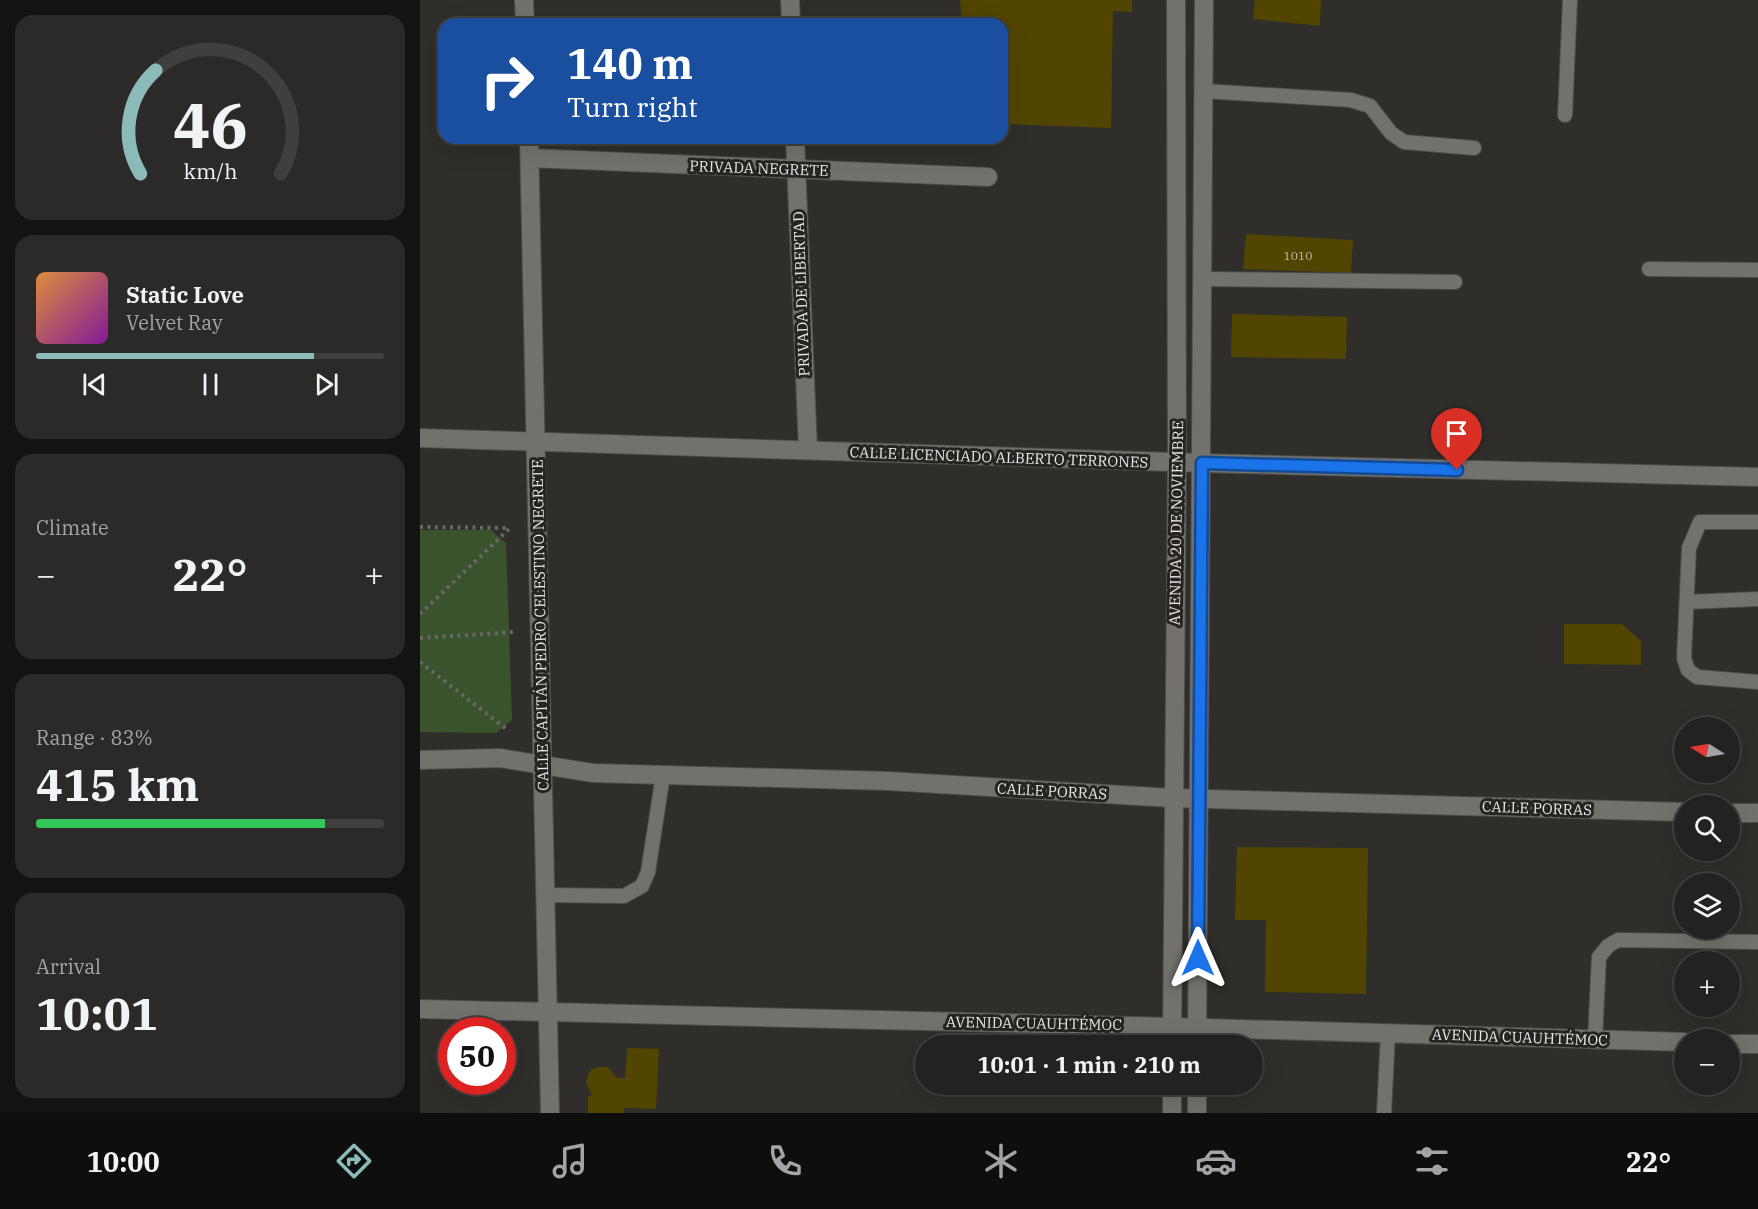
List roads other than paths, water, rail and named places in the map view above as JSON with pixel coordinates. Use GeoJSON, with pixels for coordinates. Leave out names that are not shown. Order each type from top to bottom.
{"type":"FeatureCollection","features":[{"type":"Feature","properties":{"kind":"street"},"geometry":{"type":"LineString","coordinates":[[524,0],[525,18]]}},
{"type":"Feature","properties":{"kind":"street"},"geometry":{"type":"LineString","coordinates":[[790,0],[791,18]]}},
{"type":"Feature","properties":{"kind":"street","name":"AVENIDA 20 DE NOVIEMBRE"},"geometry":{"type":"LineString","coordinates":[[1172,1035],[1172,798],[1177,462],[1176,0]]}},
{"type":"Feature","properties":{"kind":"street","name":"AVENIDA 20 DE NOVIEMBRE"},"geometry":{"type":"LineString","coordinates":[[1197,1035],[1204,0]]}},
{"type":"Feature","properties":{"kind":"street","name":"CALLE CAPITÁN PEDRO CELESTINO NEGRETE"},"geometry":{"type":"LineString","coordinates":[[529,144],[550,1113]]}},
{"type":"Feature","properties":{"kind":"street","name":"PRIVADA DE LIBERTAD"},"geometry":{"type":"LineString","coordinates":[[795,144],[808,450]]}},
{"type":"Feature","properties":{"kind":"street","name":"PRIVADA NEGRETE"},"geometry":{"type":"LineString","coordinates":[[530,158],[988,177]]}},
{"type":"Feature","properties":{"kind":"street","name":"CALLE LICENCIADO ALBERTO TERRONES"},"geometry":{"type":"LineString","coordinates":[[420,438],[1202,463],[1758,477]]}},
{"type":"Feature","properties":{"kind":"street","name":"CALLE PORRAS"},"geometry":{"type":"LineString","coordinates":[[420,760],[500,758],[593,773],[888,781],[1172,798],[1674,812]]}},
{"type":"Feature","properties":{"kind":"street"},"geometry":{"type":"LineString","coordinates":[[1740,813],[1758,813]]}},
{"type":"Feature","properties":{"kind":"street","name":"AVENIDA CUAUHTÉMOC"},"geometry":{"type":"LineString","coordinates":[[420,1009],[1172,1027],[1194,1035]]}},
{"type":"Feature","properties":{"kind":"street","name":"AVENIDA CUAUHTÉMOC"},"geometry":{"type":"LineString","coordinates":[[1261,1035],[1388,1033],[1674,1042]]}},
{"type":"Feature","properties":{"kind":"street"},"geometry":{"type":"LineString","coordinates":[[1740,1044],[1758,1044]]}},
{"type":"Feature","properties":{"kind":"street"},"geometry":{"type":"LineString","coordinates":[[1172,1095],[1172,1113]]}},
{"type":"Feature","properties":{"kind":"street"},"geometry":{"type":"LineString","coordinates":[[1197,1095],[1197,1113]]}},
{"type":"Feature","properties":{"kind":"lane"},"geometry":{"type":"LineString","coordinates":[[1565,115],[1570,0]]}},
{"type":"Feature","properties":{"kind":"lane"},"geometry":{"type":"LineString","coordinates":[[1203,91],[1351,100],[1370,106],[1391,134],[1404,142],[1474,148]]}},
{"type":"Feature","properties":{"kind":"lane"},"geometry":{"type":"LineString","coordinates":[[1649,268],[1758,270]]}},
{"type":"Feature","properties":{"kind":"lane"},"geometry":{"type":"LineString","coordinates":[[1203,279],[1455,282]]}},
{"type":"Feature","properties":{"kind":"lane"},"geometry":{"type":"LineString","coordinates":[[1758,522],[1700,522],[1689,548],[1684,658],[1688,670],[1697,677],[1758,682]]}},
{"type":"Feature","properties":{"kind":"lane"},"geometry":{"type":"LineString","coordinates":[[1686,602],[1758,599]]}},
{"type":"Feature","properties":{"kind":"lane"},"geometry":{"type":"LineString","coordinates":[[546,895],[624,896],[642,886],[648,872],[663,775]]}},
{"type":"Feature","properties":{"kind":"lane"},"geometry":{"type":"LineString","coordinates":[[1595,1040],[1599,957],[1608,946],[1618,940],[1758,942]]}},
{"type":"Feature","properties":{"kind":"lane"},"geometry":{"type":"LineString","coordinates":[[1384,1113],[1388,1033]]}}]}
